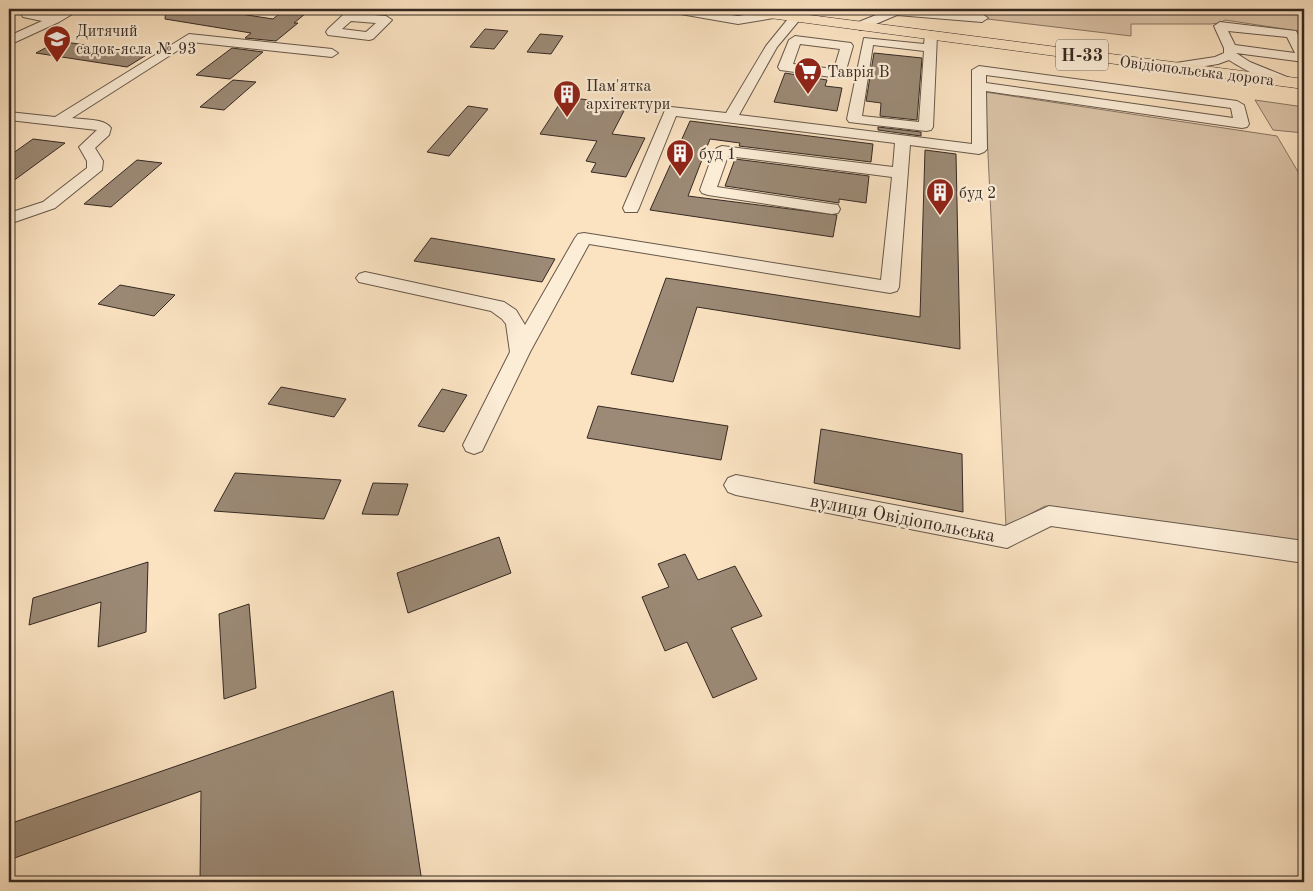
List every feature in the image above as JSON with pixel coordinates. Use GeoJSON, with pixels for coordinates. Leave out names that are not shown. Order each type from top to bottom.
{"type":"FeatureCollection","features":[{"type":"Feature","properties":{"kind":"main road","name":"Овідіопольська дорога"},"geometry":{"type":"LineString","coordinates":[[732,9],[860,26],[930,41],[1174,67],[1304,84]]}},
{"type":"Feature","properties":{"kind":"street"},"geometry":{"type":"LineString","coordinates":[[32,9],[26,12],[27,16],[54,19]]}},
{"type":"Feature","properties":{"kind":"street"},"geometry":{"type":"LineString","coordinates":[[9,41],[75,9]]}},
{"type":"Feature","properties":{"kind":"street"},"geometry":{"type":"LineString","coordinates":[[669,9],[738,20],[774,14]]}},
{"type":"Feature","properties":{"kind":"street"},"geometry":{"type":"LineString","coordinates":[[860,26],[896,11],[973,19],[982,18]]}},
{"type":"Feature","properties":{"kind":"street"},"geometry":{"type":"LineString","coordinates":[[730,118],[772,46],[796,17]]}},
{"type":"Feature","properties":{"kind":"street"},"geometry":{"type":"LineString","coordinates":[[817,57],[830,22]]}},
{"type":"Feature","properties":{"kind":"street"},"geometry":{"type":"LineString","coordinates":[[1174,67],[1218,60],[1230,52],[1304,58],[1292,34],[1220,26],[1230,52],[1245,65],[1287,82]]}},
{"type":"Feature","properties":{"kind":"street"},"geometry":{"type":"LineString","coordinates":[[60,120],[189,38],[332,53]]}},
{"type":"Feature","properties":{"kind":"street"},"geometry":{"type":"LineString","coordinates":[[795,40],[817,57],[785,67],[795,40]]}},
{"type":"Feature","properties":{"kind":"street"},"geometry":{"type":"LineString","coordinates":[[868,41],[930,41],[926,127],[854,119],[868,41]]}},
{"type":"Feature","properties":{"kind":"street"},"geometry":{"type":"LineString","coordinates":[[765,57],[788,60]]}},
{"type":"Feature","properties":{"kind":"street"},"geometry":{"type":"LineString","coordinates":[[631,208],[672,110],[979,149],[979,86],[979,70],[1237,105],[1242,124],[979,86]]}},
{"type":"Feature","properties":{"kind":"street"},"geometry":{"type":"LineString","coordinates":[[1134,91],[1137,109]]}},
{"type":"Feature","properties":{"kind":"street"},"geometry":{"type":"LineString","coordinates":[[9,116],[60,120],[102,126],[104,128],[104,132],[88,147],[95,159],[94,170],[49,205],[9,219]]}},
{"type":"Feature","properties":{"kind":"street"},"geometry":{"type":"LineString","coordinates":[[863,168],[867,135]]}},
{"type":"Feature","properties":{"kind":"street"},"geometry":{"type":"LineString","coordinates":[[474,444],[520,352],[584,238],[890,287],[903,139]]}},
{"type":"Feature","properties":{"kind":"street"},"geometry":{"type":"LineString","coordinates":[[832,209],[708,190],[722,151],[900,173]]}},
{"type":"Feature","properties":{"kind":"street"},"geometry":{"type":"LineString","coordinates":[[365,278],[497,306],[506,310],[518,327],[520,352]]}},
{"type":"Feature","properties":{"kind":"street","name":"вулиця Овідіопольська"},"geometry":{"type":"LineString","coordinates":[[736,485],[1008,537],[1049,516],[1304,552]]}},
{"type":"Feature","properties":{"kind":"shaded area"},"geometry":{"type":"Polygon","coordinates":[[[903,9],[1304,9],[1304,32],[1225,20],[1220,23],[1211,24],[1131,24],[1131,36],[903,9]]]}},
{"type":"Feature","properties":{"kind":"shaded area"},"geometry":{"type":"Polygon","coordinates":[[[985,92],[1277,136],[1304,182],[1304,545],[1045,506],[1006,527],[985,92]]]}},
{"type":"Feature","properties":{"kind":"shaded area"},"geometry":{"type":"Polygon","coordinates":[[[1255,100],[1304,107],[1304,133],[1273,130],[1255,100]]]}},
{"type":"Feature","properties":{"kind":"building"},"geometry":{"type":"Polygon","coordinates":[[[166,9],[208,9],[273,19],[285,9],[311,9],[294,23],[298,23],[276,41],[245,38],[251,33],[165,19],[166,9]]]}},
{"type":"Feature","properties":{"kind":"building"},"geometry":{"type":"Polygon","coordinates":[[[485,29],[508,31],[494,49],[470,47],[485,29]]]}},
{"type":"Feature","properties":{"kind":"building"},"geometry":{"type":"Polygon","coordinates":[[[540,34],[563,36],[551,54],[527,52],[540,34]]]}},
{"type":"Feature","properties":{"kind":"building"},"geometry":{"type":"Polygon","coordinates":[[[58,41],[148,54],[127,67],[36,53],[58,41]]]}},
{"type":"Feature","properties":{"kind":"building"},"geometry":{"type":"Polygon","coordinates":[[[232,48],[263,52],[230,79],[196,75],[232,48]]]}},
{"type":"Feature","properties":{"kind":"building"},"geometry":{"type":"Polygon","coordinates":[[[874,53],[922,58],[917,120],[880,116],[881,103],[866,101],[874,53]]]}},
{"type":"Feature","properties":{"kind":"building","name":"Таврія В"},"geometry":{"type":"Polygon","coordinates":[[[785,73],[827,80],[825,86],[842,88],[837,111],[774,102],[785,73]]]}},
{"type":"Feature","properties":{"kind":"building"},"geometry":{"type":"Polygon","coordinates":[[[233,80],[256,82],[224,110],[200,107],[233,80]]]}},
{"type":"Feature","properties":{"kind":"building"},"geometry":{"type":"Polygon","coordinates":[[[564,97],[589,100],[587,103],[626,107],[612,134],[645,138],[626,177],[591,172],[596,163],[586,161],[597,141],[540,134],[564,97]]]}},
{"type":"Feature","properties":{"kind":"building"},"geometry":{"type":"Polygon","coordinates":[[[468,106],[488,109],[449,156],[427,152],[468,106]]]}},
{"type":"Feature","properties":{"kind":"building","name":"буд 1"},"geometry":{"type":"Polygon","coordinates":[[[690,121],[873,144],[871,162],[739,146],[740,143],[710,139],[688,196],[837,215],[833,237],[650,210],[690,121]]]}},
{"type":"Feature","properties":{"kind":"building"},"geometry":{"type":"Polygon","coordinates":[[[878,127],[921,132],[921,136],[878,130],[878,127]]]}},
{"type":"Feature","properties":{"kind":"building"},"geometry":{"type":"Polygon","coordinates":[[[33,139],[65,143],[9,184],[9,156],[33,139]]]}},
{"type":"Feature","properties":{"kind":"building","name":"буд 2"},"geometry":{"type":"Polygon","coordinates":[[[925,150],[956,154],[960,349],[697,307],[673,382],[631,374],[666,278],[920,317],[925,150]]]}},
{"type":"Feature","properties":{"kind":"building"},"geometry":{"type":"Polygon","coordinates":[[[735,159],[869,176],[866,203],[839,199],[839,203],[725,186],[735,159]]]}},
{"type":"Feature","properties":{"kind":"building"},"geometry":{"type":"Polygon","coordinates":[[[137,160],[162,163],[111,207],[84,204],[137,160]]]}},
{"type":"Feature","properties":{"kind":"building"},"geometry":{"type":"Polygon","coordinates":[[[431,238],[555,259],[542,282],[414,261],[431,238]]]}},
{"type":"Feature","properties":{"kind":"building"},"geometry":{"type":"Polygon","coordinates":[[[120,285],[175,295],[154,316],[98,304],[120,285]]]}},
{"type":"Feature","properties":{"kind":"building"},"geometry":{"type":"Polygon","coordinates":[[[281,387],[346,399],[334,417],[268,404],[281,387]]]}},
{"type":"Feature","properties":{"kind":"building"},"geometry":{"type":"Polygon","coordinates":[[[442,389],[467,395],[444,432],[418,426],[442,389]]]}},
{"type":"Feature","properties":{"kind":"building"},"geometry":{"type":"Polygon","coordinates":[[[598,406],[728,426],[721,460],[587,438],[598,406]]]}},
{"type":"Feature","properties":{"kind":"building"},"geometry":{"type":"Polygon","coordinates":[[[821,429],[962,454],[963,512],[814,483],[821,429]]]}},
{"type":"Feature","properties":{"kind":"building"},"geometry":{"type":"Polygon","coordinates":[[[235,473],[341,480],[324,519],[214,511],[235,473]]]}},
{"type":"Feature","properties":{"kind":"building"},"geometry":{"type":"Polygon","coordinates":[[[373,483],[408,484],[398,515],[362,514],[373,483]]]}},
{"type":"Feature","properties":{"kind":"building"},"geometry":{"type":"Polygon","coordinates":[[[499,537],[511,573],[408,613],[397,573],[499,537]]]}},
{"type":"Feature","properties":{"kind":"building"},"geometry":{"type":"Polygon","coordinates":[[[685,554],[698,580],[735,566],[762,616],[731,628],[757,679],[713,698],[687,642],[665,651],[642,597],[669,587],[658,564],[685,554]]]}},
{"type":"Feature","properties":{"kind":"building"},"geometry":{"type":"Polygon","coordinates":[[[148,562],[146,632],[98,647],[101,602],[29,625],[33,598],[148,562]]]}},
{"type":"Feature","properties":{"kind":"building"},"geometry":{"type":"Polygon","coordinates":[[[249,604],[256,688],[224,699],[219,614],[249,604]]]}},
{"type":"Feature","properties":{"kind":"building"},"geometry":{"type":"Polygon","coordinates":[[[393,691],[422,882],[200,882],[201,791],[9,860],[9,824],[393,691]]]}},
{"type":"Feature","properties":{"kind":"place","name":"Дитячий садок-ясла № 93"},"geometry":{"type":"Point","coordinates":[57,63]}},
{"type":"Feature","properties":{"kind":"place","name":"Таврія В"},"geometry":{"type":"Point","coordinates":[808,95]}},
{"type":"Feature","properties":{"kind":"place","name":"Пам'ятка архітектури"},"geometry":{"type":"Point","coordinates":[567,118]}},
{"type":"Feature","properties":{"kind":"place","name":"буд 1"},"geometry":{"type":"Point","coordinates":[680,177]}},
{"type":"Feature","properties":{"kind":"place","name":"буд 2"},"geometry":{"type":"Point","coordinates":[940,216]}}]}
